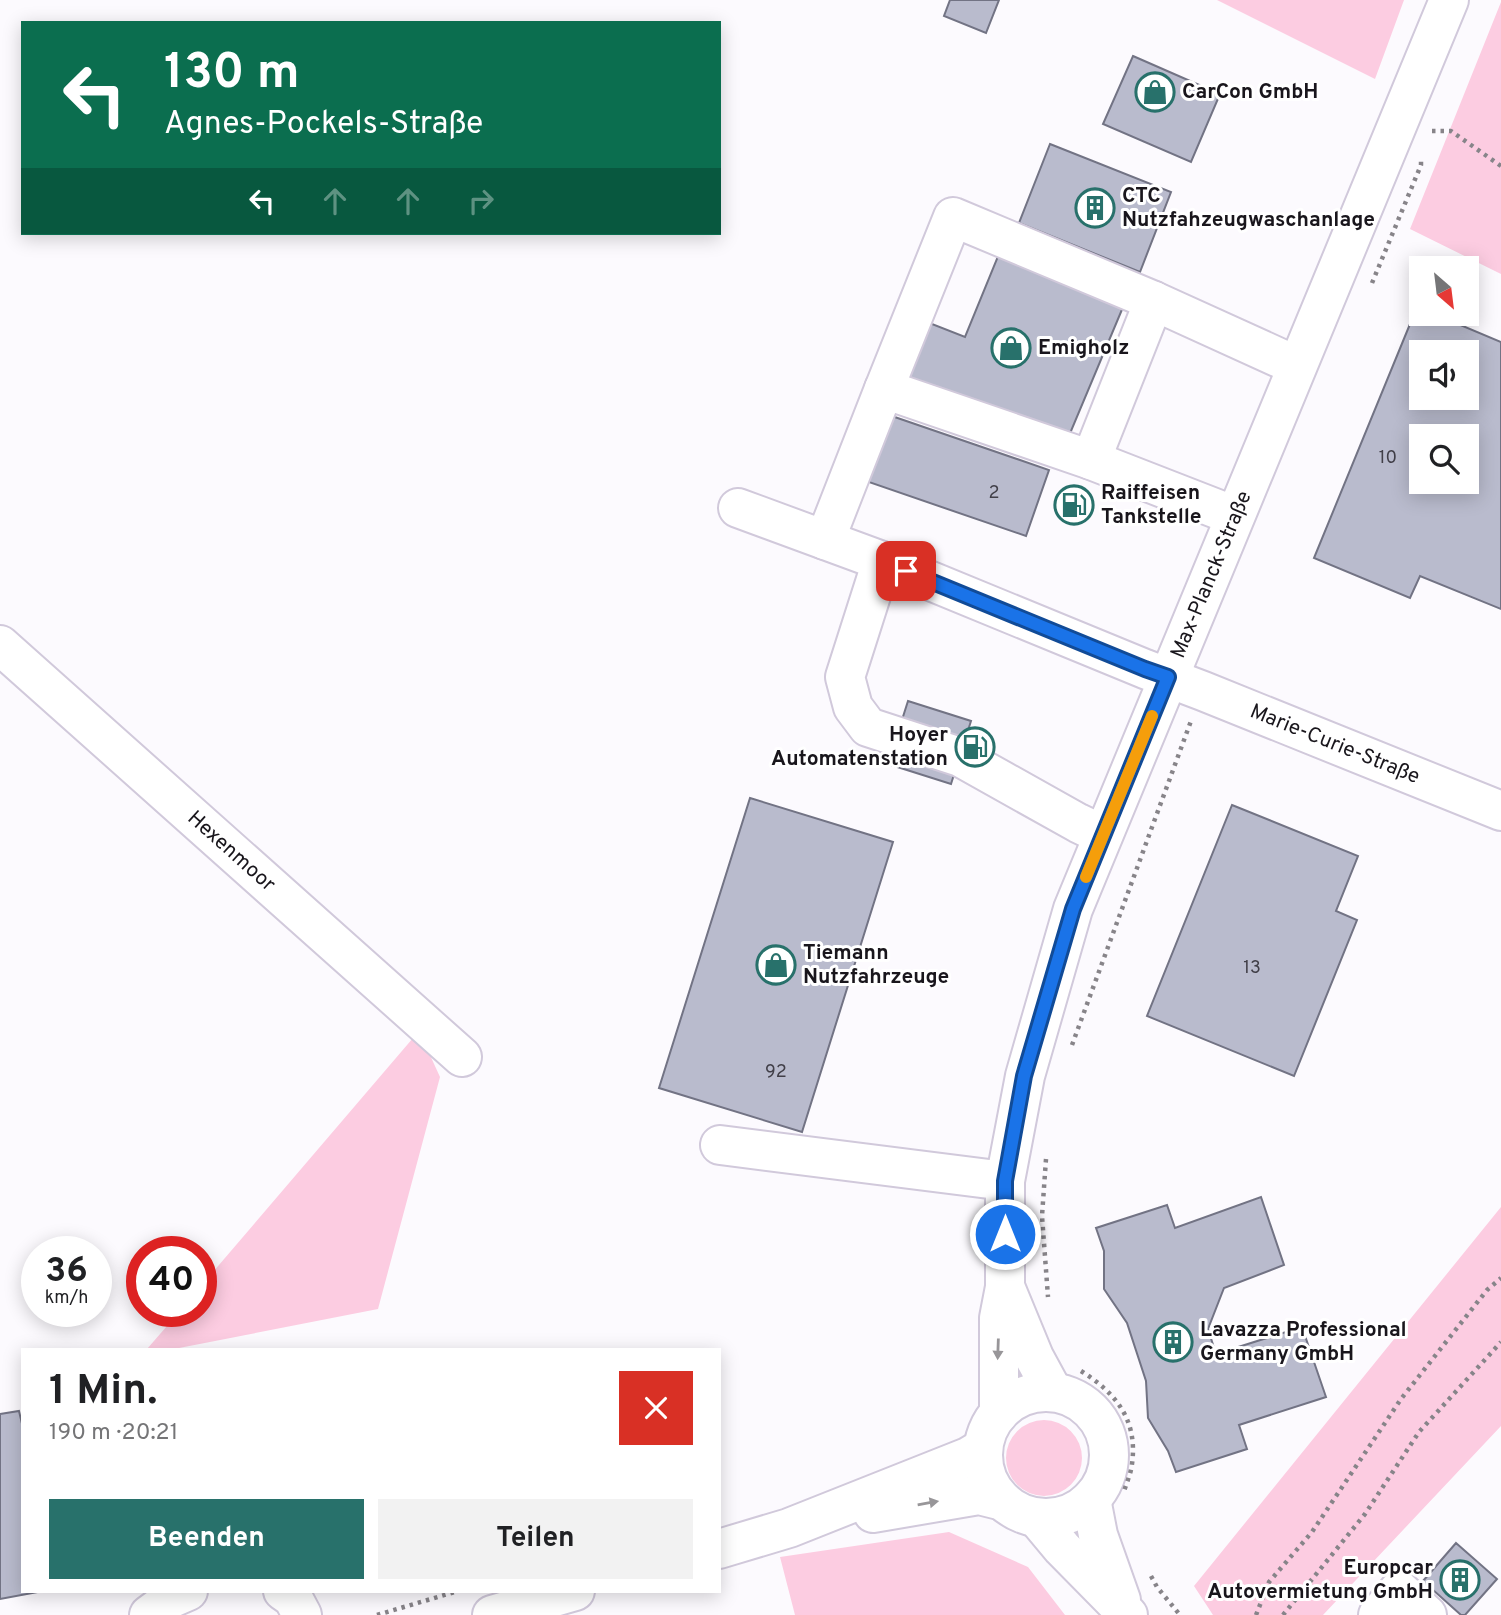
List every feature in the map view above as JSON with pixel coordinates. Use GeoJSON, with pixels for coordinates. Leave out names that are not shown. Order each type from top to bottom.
{"type":"FeatureCollection","features":[{"type":"Feature","properties":{"kind":"street","name":"Max-Planck-Straße"},"geometry":{"type":"LineString","coordinates":[[999,1413],[999,1318],[1005,1287],[1005,1181],[1024,1076],[1073,909],[1448,0]]}},
{"type":"Feature","properties":{"kind":"street"},"geometry":{"type":"LineString","coordinates":[[825,540],[953,218],[1154,301],[1297,366]]}},
{"type":"Feature","properties":{"kind":"street"},"geometry":{"type":"LineString","coordinates":[[1091,460],[1154,301]]}},
{"type":"Feature","properties":{"kind":"street"},"geometry":{"type":"LineString","coordinates":[[884,389],[1091,460],[1235,516]]}},
{"type":"Feature","properties":{"kind":"street","name":"Marie-Curie-Straße"},"geometry":{"type":"LineString","coordinates":[[738,508],[882,561],[1501,811]]}},
{"type":"Feature","properties":{"kind":"street"},"geometry":{"type":"LineString","coordinates":[[882,561],[845,677],[853,707],[868,727],[960,757],[1103,835]]}},
{"type":"Feature","properties":{"kind":"street","name":"Hexenmoor"},"geometry":{"type":"LineString","coordinates":[[0,645],[462,1057]]}},
{"type":"Feature","properties":{"kind":"street"},"geometry":{"type":"LineString","coordinates":[[720,1144],[1005,1181]]}},
{"type":"Feature","properties":{"kind":"street","name":"Max-Planck-Straße"},"geometry":{"type":"LineString","coordinates":[[1005,1287],[1034,1357],[1065,1380]]}},
{"type":"Feature","properties":{"kind":"street"},"geometry":{"type":"LineString","coordinates":[[1107,1497],[1056,1517],[1037,1518],[1018,1512],[1003,1501],[990,1486],[984,1468],[983,1448],[988,1429],[999,1413],[1014,1401],[1065,1380],[1072,1398],[1088,1409],[1101,1424],[1108,1443],[1108,1463],[1103,1482],[1107,1497],[1098,1535],[1126,1612]]}},
{"type":"Feature","properties":{"kind":"street"},"geometry":{"type":"LineString","coordinates":[[721,1548],[789,1528],[968,1457],[983,1448]]}},
{"type":"Feature","properties":{"kind":"street"},"geometry":{"type":"LineString","coordinates":[[789,1528],[966,1496],[979,1495],[1003,1501]]}},
{"type":"Feature","properties":{"kind":"street"},"geometry":{"type":"LineString","coordinates":[[1037,1518],[1062,1548],[1126,1612]]}},
{"type":"Feature","properties":{"kind":"street"},"geometry":{"type":"LineString","coordinates":[[1378,1615],[1399,1590],[1427,1615]]}},
{"type":"Feature","properties":{"kind":"street"},"geometry":{"type":"LineString","coordinates":[[149,1615],[183,1593]]}},
{"type":"Feature","properties":{"kind":"street"},"geometry":{"type":"LineString","coordinates":[[286,1593],[293,1598],[302,1615]]}},
{"type":"Feature","properties":{"kind":"street"},"geometry":{"type":"LineString","coordinates":[[492,1615],[568,1593]]}},
{"type":"Feature","properties":{"kind":"path"},"geometry":{"type":"LineString","coordinates":[[1429,131],[1451,131],[1501,166]]}},
{"type":"Feature","properties":{"kind":"path"},"geometry":{"type":"LineString","coordinates":[[1068,1058],[1191,723]]}},
{"type":"Feature","properties":{"kind":"path"},"geometry":{"type":"LineString","coordinates":[[1047,1149],[1042,1216],[1049,1308]]}},
{"type":"Feature","properties":{"kind":"path"},"geometry":{"type":"LineString","coordinates":[[1255,1615],[1269,1582],[1312,1532],[1401,1399],[1488,1290],[1501,1278]]}},
{"type":"Feature","properties":{"kind":"path"},"geometry":{"type":"LineString","coordinates":[[1283,1615],[1365,1514],[1419,1432],[1501,1342]]}},
{"type":"Feature","properties":{"kind":"path"},"geometry":{"type":"LineString","coordinates":[[1065,1380],[1101,1384],[1114,1396],[1130,1427],[1132,1466],[1107,1497]]}},
{"type":"Feature","properties":{"kind":"path"},"geometry":{"type":"LineString","coordinates":[[1146,1566],[1157,1587],[1180,1615]]}},
{"type":"Feature","properties":{"kind":"path"},"geometry":{"type":"LineString","coordinates":[[377,1615],[451,1593]]}},
{"type":"Feature","properties":{"kind":"shaded area"},"geometry":{"type":"Polygon","coordinates":[[[1217,0],[1404,0],[1375,79],[1217,0]]]}},
{"type":"Feature","properties":{"kind":"shaded area"},"geometry":{"type":"Polygon","coordinates":[[[1501,2],[1501,274],[1479,263],[1479,256],[1465,256],[1410,229],[1501,2]]]}},
{"type":"Feature","properties":{"kind":"shaded area"},"geometry":{"type":"Polygon","coordinates":[[[419,1031],[440,1077],[378,1309],[179,1348],[148,1348],[166,1327],[217,1327],[217,1267],[419,1031]]]}},
{"type":"Feature","properties":{"kind":"shaded area"},"geometry":{"type":"Polygon","coordinates":[[[1501,1207],[1501,1426],[1323,1615],[1213,1615],[1194,1586],[1501,1207]]]}},
{"type":"Feature","properties":{"kind":"shaded area"},"geometry":{"type":"Polygon","coordinates":[[[1044,1420],[1059,1423],[1071,1431],[1079,1443],[1082,1458],[1079,1473],[1071,1485],[1059,1493],[1044,1496],[1029,1493],[1017,1485],[1009,1473],[1006,1458],[1009,1443],[1017,1431],[1029,1423],[1044,1420]]]}},
{"type":"Feature","properties":{"kind":"shaded area"},"geometry":{"type":"Polygon","coordinates":[[[949,1532],[1028,1567],[1065,1615],[795,1615],[780,1557],[949,1532]]]}},
{"type":"Feature","properties":{"kind":"building"},"geometry":{"type":"Polygon","coordinates":[[[950,0],[999,0],[986,33],[944,16],[950,0]]]}},
{"type":"Feature","properties":{"kind":"building"},"geometry":{"type":"Polygon","coordinates":[[[1133,56],[1220,94],[1191,162],[1103,124],[1133,56]]]}},
{"type":"Feature","properties":{"kind":"building","name":"CTC Nutzfahzeugwaschanlage"},"geometry":{"type":"Polygon","coordinates":[[[1050,144],[1171,192],[1140,272],[1019,223],[1050,144]]]}},
{"type":"Feature","properties":{"kind":"building","name":"Emigholz"},"geometry":{"type":"Polygon","coordinates":[[[1001,249],[1126,300],[1066,443],[904,376],[927,322],[965,337],[1001,249]]]}},
{"type":"Feature","properties":{"kind":"building"},"geometry":{"type":"Polygon","coordinates":[[[1409,326],[1463,326],[1501,342],[1501,609],[1420,576],[1410,598],[1314,558],[1409,326]]]}},
{"type":"Feature","properties":{"kind":"building"},"geometry":{"type":"Polygon","coordinates":[[[883,413],[1049,470],[1026,536],[860,479],[883,413]]]}},
{"type":"Feature","properties":{"kind":"building"},"geometry":{"type":"Polygon","coordinates":[[[908,701],[971,721],[951,784],[888,764],[908,701]]]}},
{"type":"Feature","properties":{"kind":"building","name":"Tiemann Nutzfahrzeuge"},"geometry":{"type":"Polygon","coordinates":[[[750,798],[893,842],[802,1132],[659,1088],[750,798]]]}},
{"type":"Feature","properties":{"kind":"building"},"geometry":{"type":"Polygon","coordinates":[[[1232,805],[1358,856],[1336,911],[1357,920],[1294,1076],[1147,1016],[1232,805]]]}},
{"type":"Feature","properties":{"kind":"building","name":"Lavazza Professional Germany GmbH"},"geometry":{"type":"Polygon","coordinates":[[[1261,1197],[1284,1265],[1224,1288],[1208,1329],[1216,1354],[1302,1327],[1326,1397],[1239,1425],[1247,1449],[1176,1472],[1168,1451],[1148,1418],[1146,1381],[1127,1323],[1104,1289],[1104,1251],[1096,1228],[1167,1205],[1175,1228],[1261,1197]]]}},
{"type":"Feature","properties":{"kind":"building"},"geometry":{"type":"Polygon","coordinates":[[[19,1411],[21,1420],[21,1593],[32,1593],[0,1599],[0,1414],[19,1411]]]}},
{"type":"Feature","properties":{"kind":"building","name":"Europcar Autovermietung GmbH"},"geometry":{"type":"Polygon","coordinates":[[[1456,1543],[1497,1579],[1465,1615],[1461,1615],[1423,1581],[1456,1543]]]}},
{"type":"Feature","properties":{"kind":"slow traffic"},"geometry":{"type":"LineString","coordinates":[[1086,877],[1152,716]]}},
{"type":"Feature","properties":{"kind":"place","name":"CarCon GmbH"},"geometry":{"type":"Point","coordinates":[1155,92]}},
{"type":"Feature","properties":{"kind":"place","name":"CTC Nutzfahzeugwaschanlage"},"geometry":{"type":"Point","coordinates":[1095,208]}},
{"type":"Feature","properties":{"kind":"place","name":"Emigholz"},"geometry":{"type":"Point","coordinates":[1011,348]}},
{"type":"Feature","properties":{"kind":"place","name":"Raiffeisen Tankstelle"},"geometry":{"type":"Point","coordinates":[1074,505]}},
{"type":"Feature","properties":{"kind":"place","name":"Hoyer Automatenstation"},"geometry":{"type":"Point","coordinates":[975,747]}},
{"type":"Feature","properties":{"kind":"place","name":"Tiemann Nutzfahrzeuge"},"geometry":{"type":"Point","coordinates":[776,965]}},
{"type":"Feature","properties":{"kind":"place","name":"Lavazza Professional Germany GmbH"},"geometry":{"type":"Point","coordinates":[1173,1342]}},
{"type":"Feature","properties":{"kind":"place","name":"Europcar Autovermietung GmbH"},"geometry":{"type":"Point","coordinates":[1460,1580]}},
{"type":"Feature","properties":{"kind":"route"},"geometry":{"type":"LineString","coordinates":[[906,571],[1168,677],[1073,909],[1024,1076],[1005,1181],[1005,1234]]}}]}
